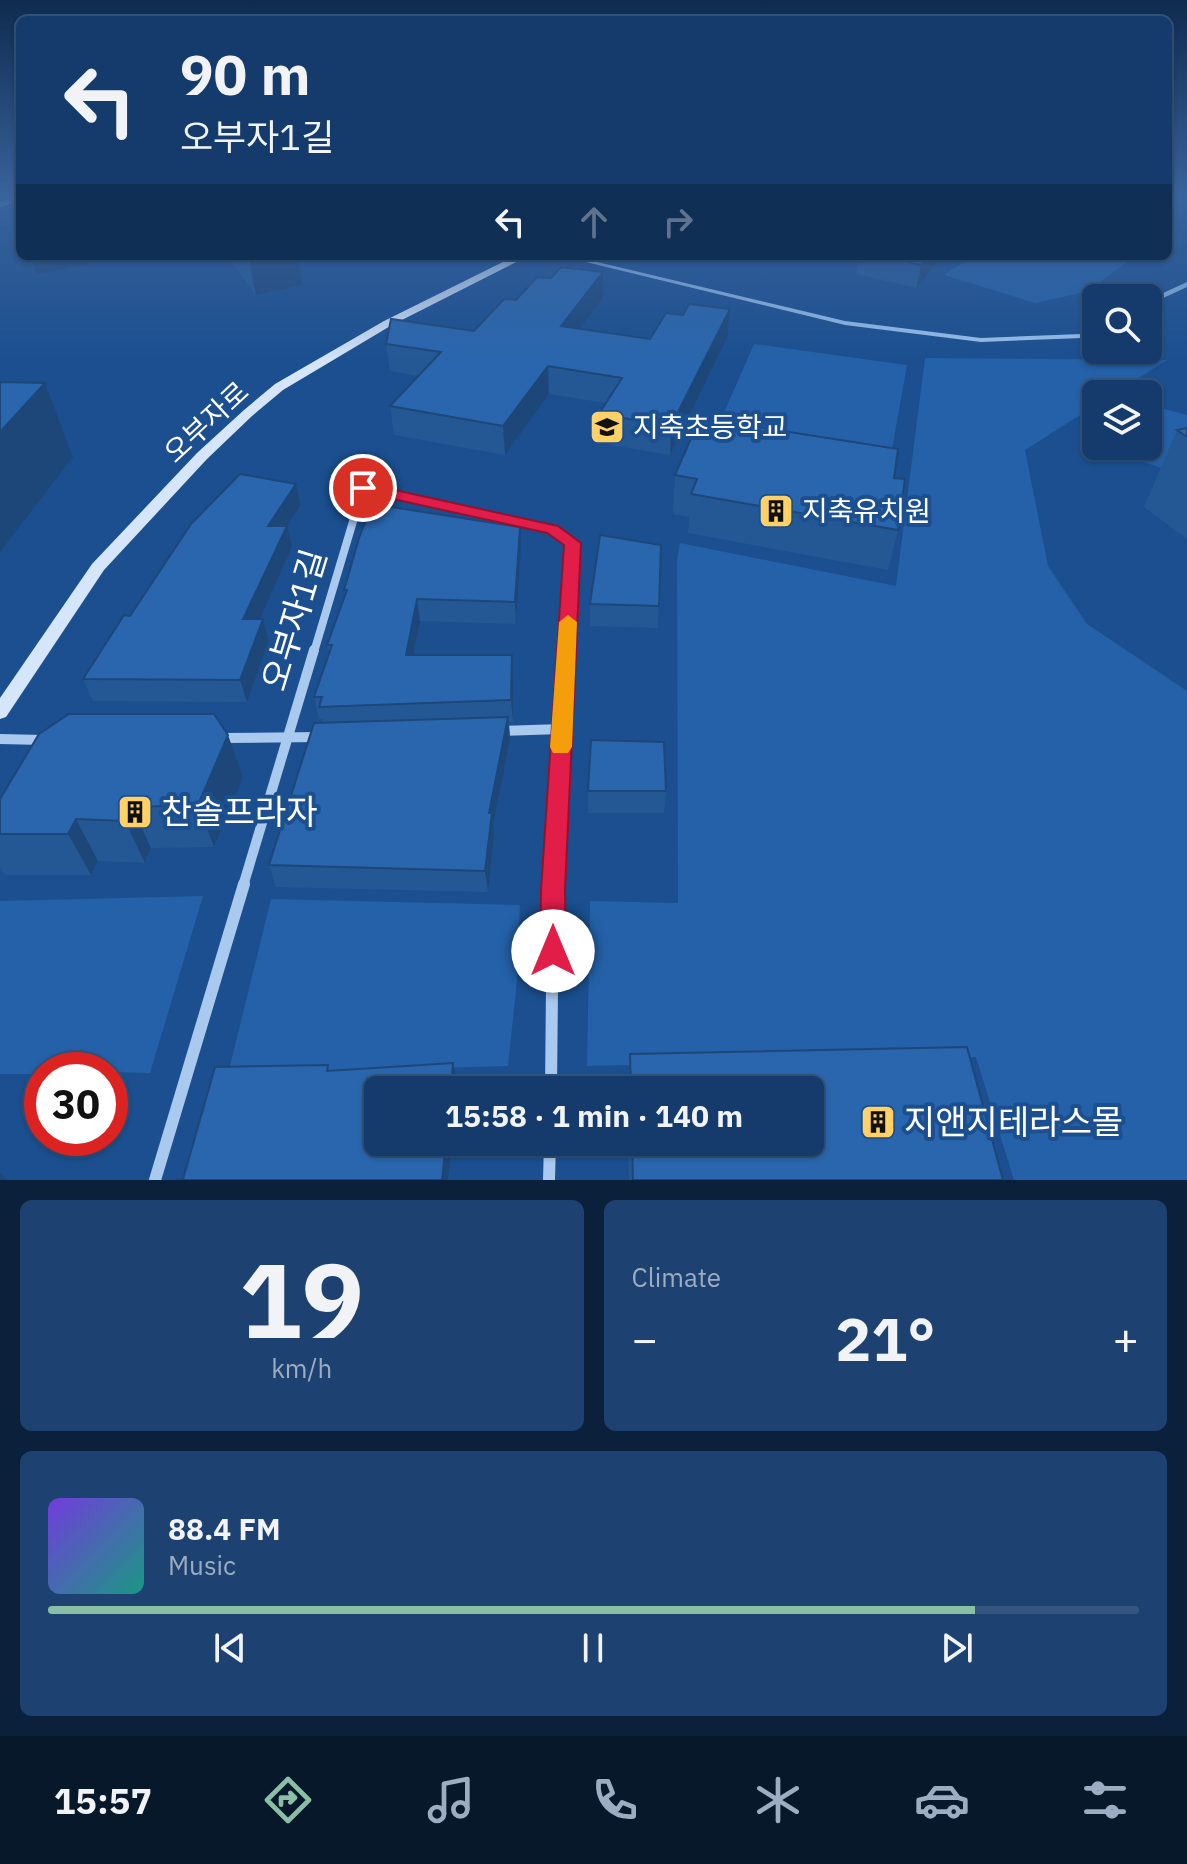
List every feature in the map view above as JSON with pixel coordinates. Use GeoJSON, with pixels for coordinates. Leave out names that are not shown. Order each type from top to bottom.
{"type":"FeatureCollection","features":[{"type":"Feature","properties":{"kind":"main road","name":"오부자로"},"geometry":{"type":"LineString","coordinates":[[0,712],[98,567],[202,456],[248,413],[279,387],[388,323],[515,260]]}},
{"type":"Feature","properties":{"kind":"street","name":"오부자1길"},"geometry":{"type":"LineString","coordinates":[[155,1180],[363,488],[552,530],[573,543],[553,890],[551,1076]]}},
{"type":"Feature","properties":{"kind":"street"},"geometry":{"type":"LineString","coordinates":[[486,731],[562,729]]}},
{"type":"Feature","properties":{"kind":"street"},"geometry":{"type":"LineString","coordinates":[[208,738],[333,736]]}},
{"type":"Feature","properties":{"kind":"street"},"geometry":{"type":"LineString","coordinates":[[0,739],[50,740]]}},
{"type":"Feature","properties":{"kind":"street"},"geometry":{"type":"LineString","coordinates":[[549,1180],[550,1156]]}},
{"type":"Feature","properties":{"kind":"shaded area"},"geometry":{"type":"Polygon","coordinates":[[[967,260],[1130,260],[1097,284],[1082,284],[1082,293],[1035,303],[944,275],[967,260]]]}},
{"type":"Feature","properties":{"kind":"shaded area"},"geometry":{"type":"Polygon","coordinates":[[[754,344],[907,365],[887,478],[708,449],[754,344]]]}},
{"type":"Feature","properties":{"kind":"shaded area"},"geometry":{"type":"Polygon","coordinates":[[[925,358],[1082,359],[1082,364],[1161,364],[1135,380],[1082,380],[1082,414],[1025,450],[1048,566],[1087,624],[1187,691],[1187,1180],[1014,1180],[976,1057],[587,1066],[590,901],[678,903],[677,560],[680,543],[896,586],[925,358]]]}},
{"type":"Feature","properties":{"kind":"shaded area"},"geometry":{"type":"Polygon","coordinates":[[[1162,408],[1187,415],[1187,453],[1171,471],[1137,460],[1162,460],[1162,408]]]}},
{"type":"Feature","properties":{"kind":"shaded area"},"geometry":{"type":"Polygon","coordinates":[[[203,896],[150,1073],[128,1072],[128,1052],[24,1052],[24,1074],[0,1074],[0,901],[203,896]]]}},
{"type":"Feature","properties":{"kind":"shaded area"},"geometry":{"type":"Polygon","coordinates":[[[271,899],[520,905],[517,981],[508,1066],[228,1074],[271,899]]]}},
{"type":"Feature","properties":{"kind":"building"},"geometry":{"type":"Polygon","coordinates":[[[898,260],[925,260],[921,265],[898,260]]]}},
{"type":"Feature","properties":{"kind":"building"},"geometry":{"type":"Polygon","coordinates":[[[561,267],[603,272],[561,326],[650,339],[666,313],[683,315],[689,304],[730,309],[671,426],[599,414],[622,378],[548,366],[503,426],[390,406],[441,352],[386,344],[391,319],[474,331],[504,299],[516,300],[537,277],[551,278],[561,267]]]}},
{"type":"Feature","properties":{"kind":"building"},"geometry":{"type":"Polygon","coordinates":[[[0,382],[45,383],[0,432],[0,382]]]}},
{"type":"Feature","properties":{"kind":"building"},"geometry":{"type":"Polygon","coordinates":[[[700,418],[898,449],[894,478],[905,479],[898,530],[691,494],[697,479],[675,475],[700,418]]]}},
{"type":"Feature","properties":{"kind":"building"},"geometry":{"type":"Polygon","coordinates":[[[1187,428],[1187,437],[1177,430],[1187,428]]]}},
{"type":"Feature","properties":{"kind":"building"},"geometry":{"type":"Polygon","coordinates":[[[240,474],[296,484],[268,526],[287,526],[243,619],[263,619],[240,680],[83,679],[124,615],[130,616],[191,524],[240,474]]]}},
{"type":"Feature","properties":{"kind":"building"},"geometry":{"type":"Polygon","coordinates":[[[372,504],[520,527],[515,602],[417,599],[406,655],[512,655],[511,700],[319,707],[322,697],[314,697],[332,645],[327,645],[372,504]]]}},
{"type":"Feature","properties":{"kind":"building"},"geometry":{"type":"Polygon","coordinates":[[[600,535],[661,545],[659,606],[590,604],[600,535]]]}},
{"type":"Feature","properties":{"kind":"building"},"geometry":{"type":"Polygon","coordinates":[[[69,714],[214,714],[228,735],[198,805],[132,807],[125,821],[76,819],[68,834],[0,834],[0,799],[39,734],[69,714]]]}},
{"type":"Feature","properties":{"kind":"building"},"geometry":{"type":"Polygon","coordinates":[[[508,717],[489,813],[492,813],[485,871],[269,865],[314,723],[508,717]]]}},
{"type":"Feature","properties":{"kind":"building"},"geometry":{"type":"Polygon","coordinates":[[[591,740],[664,742],[666,791],[588,791],[591,740]]]}},
{"type":"Feature","properties":{"kind":"building"},"geometry":{"type":"Polygon","coordinates":[[[967,1047],[1003,1180],[633,1180],[632,1156],[824,1156],[824,1076],[631,1076],[630,1054],[967,1047]]]}},
{"type":"Feature","properties":{"kind":"building"},"geometry":{"type":"Polygon","coordinates":[[[453,1063],[452,1076],[364,1076],[364,1156],[445,1156],[442,1180],[176,1180],[183,1179],[215,1067],[328,1065],[327,1071],[453,1063]]]}},
{"type":"Feature","properties":{"kind":"waterway"},"geometry":{"type":"LineString","coordinates":[[581,260],[845,323],[981,340],[1082,336]]}},
{"type":"Feature","properties":{"kind":"waterway"},"geometry":{"type":"LineString","coordinates":[[1162,296],[1187,284]]}},
{"type":"Feature","properties":{"kind":"slow traffic"},"geometry":{"type":"LineString","coordinates":[[561,747],[568,622]]}},
{"type":"Feature","properties":{"kind":"place","name":"지축초등학교"},"geometry":{"type":"Point","coordinates":[607,427]}},
{"type":"Feature","properties":{"kind":"place","name":"지축유치원"},"geometry":{"type":"Point","coordinates":[776,511]}},
{"type":"Feature","properties":{"kind":"place","name":"찬솔프라자"},"geometry":{"type":"Point","coordinates":[135,812]}},
{"type":"Feature","properties":{"kind":"place","name":"지앤지테라스몰"},"geometry":{"type":"Point","coordinates":[878,1122]}},
{"type":"Feature","properties":{"kind":"route"},"geometry":{"type":"LineString","coordinates":[[363,488],[552,530],[573,543],[553,890],[553,951]]}}]}
